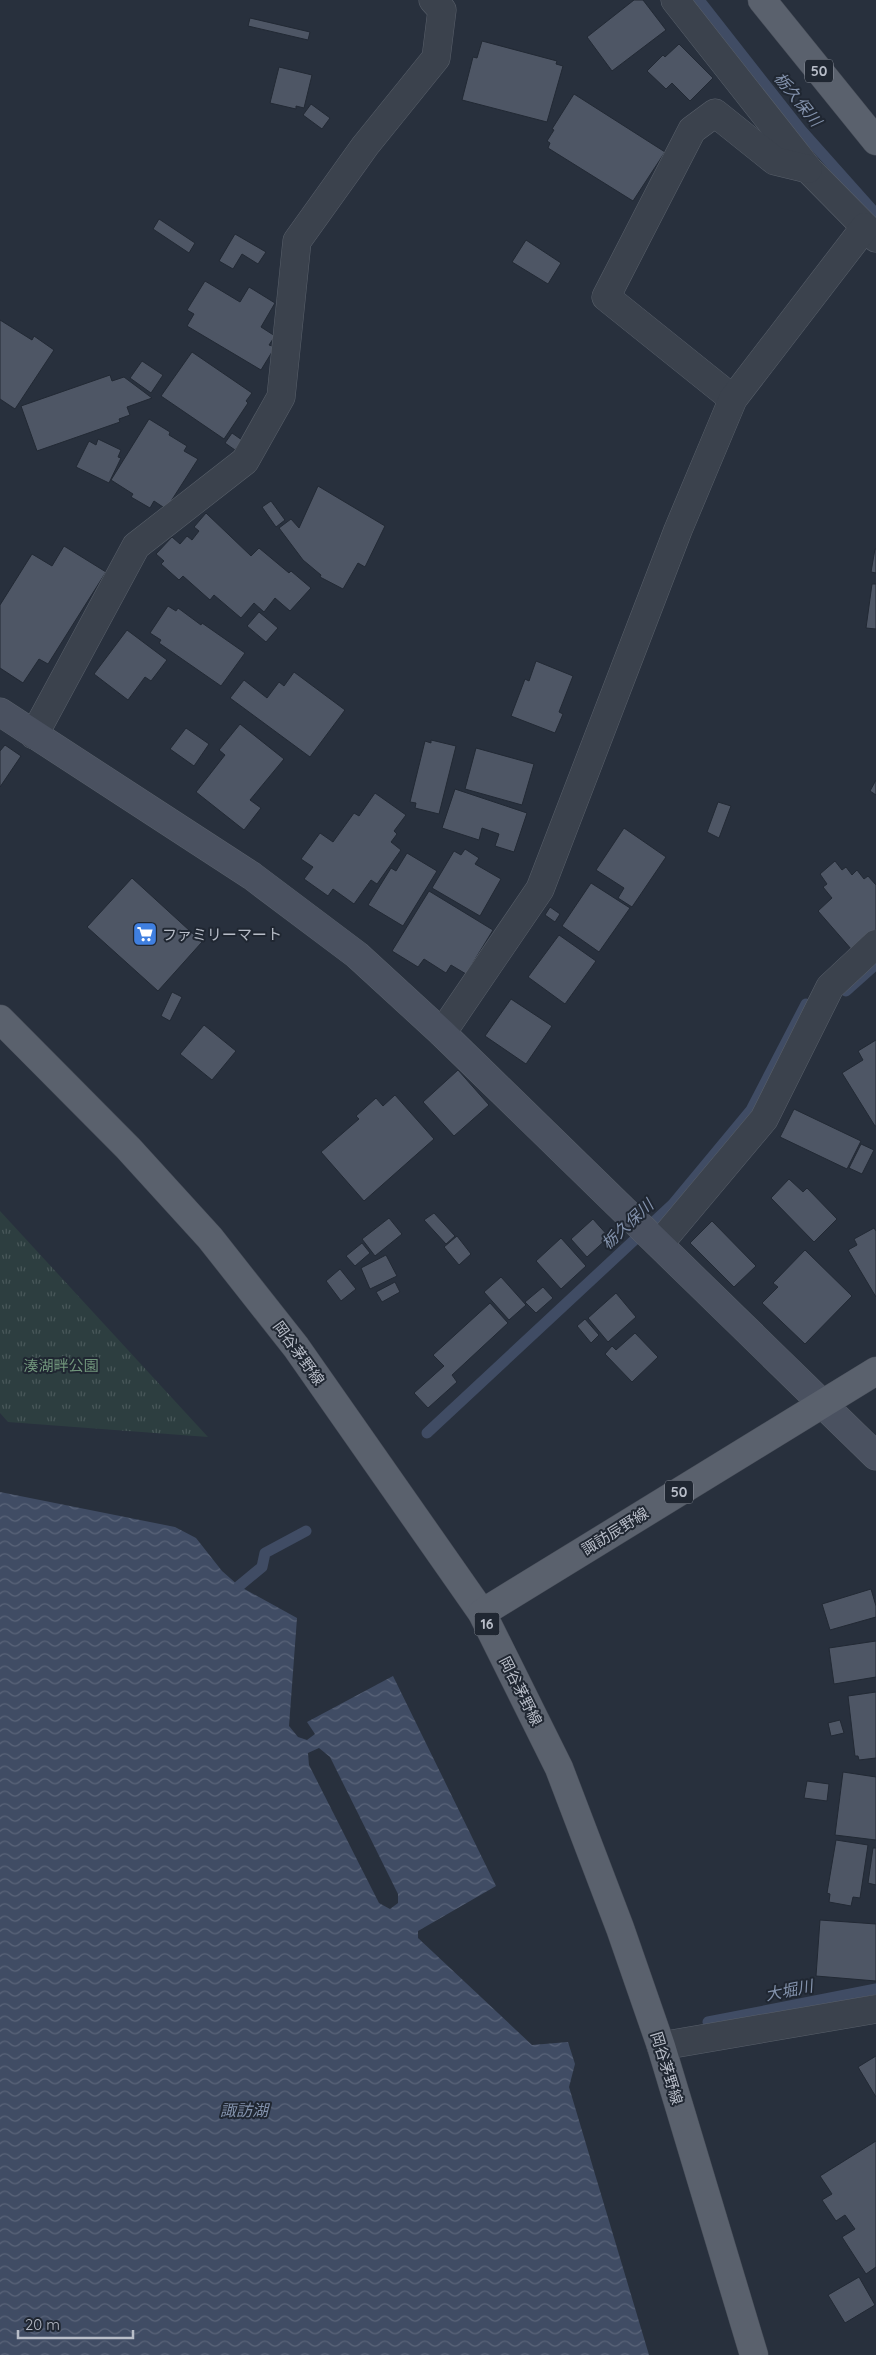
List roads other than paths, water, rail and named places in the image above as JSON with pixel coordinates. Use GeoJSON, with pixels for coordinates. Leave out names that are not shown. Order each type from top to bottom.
{"type":"FeatureCollection","features":[{"type":"Feature","properties":{"kind":"main road","name":"50"},"geometry":{"type":"LineString","coordinates":[[762,0],[876,141]]}},
{"type":"Feature","properties":{"kind":"main road","name":"岡谷茅野線"},"geometry":{"type":"LineString","coordinates":[[0,1019],[128,1148],[210,1238],[296,1347],[482,1613],[559,1768],[620,1928],[661,2046],[754,2355]]}},
{"type":"Feature","properties":{"kind":"main road","name":"諏訪辰野線"},"geometry":{"type":"LineString","coordinates":[[482,1613],[876,1371]]}},
{"type":"Feature","properties":{"kind":"street"},"geometry":{"type":"LineString","coordinates":[[34,735],[136,546],[245,461],[281,397],[297,241],[366,146],[436,58],[442,10],[433,0]]}},
{"type":"Feature","properties":{"kind":"street"},"geometry":{"type":"LineString","coordinates":[[442,1033],[540,889],[678,530],[732,399],[870,232],[808,169],[675,0]]}},
{"type":"Feature","properties":{"kind":"street"},"geometry":{"type":"LineString","coordinates":[[732,399],[606,297],[692,130],[715,113],[775,161],[808,169]]}},
{"type":"Feature","properties":{"kind":"street"},"geometry":{"type":"LineString","coordinates":[[0,712],[252,876],[357,955],[442,1033],[876,1456]]}},
{"type":"Feature","properties":{"kind":"street"},"geometry":{"type":"LineString","coordinates":[[650,1234],[764,1119],[830,986],[876,944]]}},
{"type":"Feature","properties":{"kind":"street"},"geometry":{"type":"LineString","coordinates":[[661,2046],[876,2009]]}},
{"type":"Feature","properties":{"kind":"water","name":"諏訪湖"},"geometry":{"type":"Polygon","coordinates":[[[0,1492],[175,1527],[196,1538],[222,1571],[239,1586],[297,1618],[289,1726],[298,1737],[307,1740],[315,1734],[307,1722],[393,1676],[496,1886],[418,1931],[418,1938],[532,2045],[568,2042],[575,2064],[569,2087],[649,2355],[0,2355],[0,1492]]]}},
{"type":"Feature","properties":{"kind":"waterway","name":"栃久保川"},"geometry":{"type":"LineString","coordinates":[[699,0],[801,130],[876,214]]}},
{"type":"Feature","properties":{"kind":"waterway","name":"栃久保川"},"geometry":{"type":"LineString","coordinates":[[846,991],[876,964]]}},
{"type":"Feature","properties":{"kind":"waterway","name":"栃久保川"},"geometry":{"type":"LineString","coordinates":[[427,1433],[673,1204],[751,1110],[806,1004]]}},
{"type":"Feature","properties":{"kind":"waterway","name":"栃久保川"},"geometry":{"type":"LineString","coordinates":[[239,1586],[262,1567],[265,1553],[306,1531]]}},
{"type":"Feature","properties":{"kind":"waterway","name":"大堀川"},"geometry":{"type":"LineString","coordinates":[[708,2022],[876,1989]]}},
{"type":"Feature","properties":{"kind":"place","name":"ファミリーマート"},"geometry":{"type":"Point","coordinates":[145,934]}},
{"type":"Feature","properties":{"kind":"park label","name":"湊湖畔公園"},"geometry":{"type":"Point","coordinates":[61,1365]}}]}
